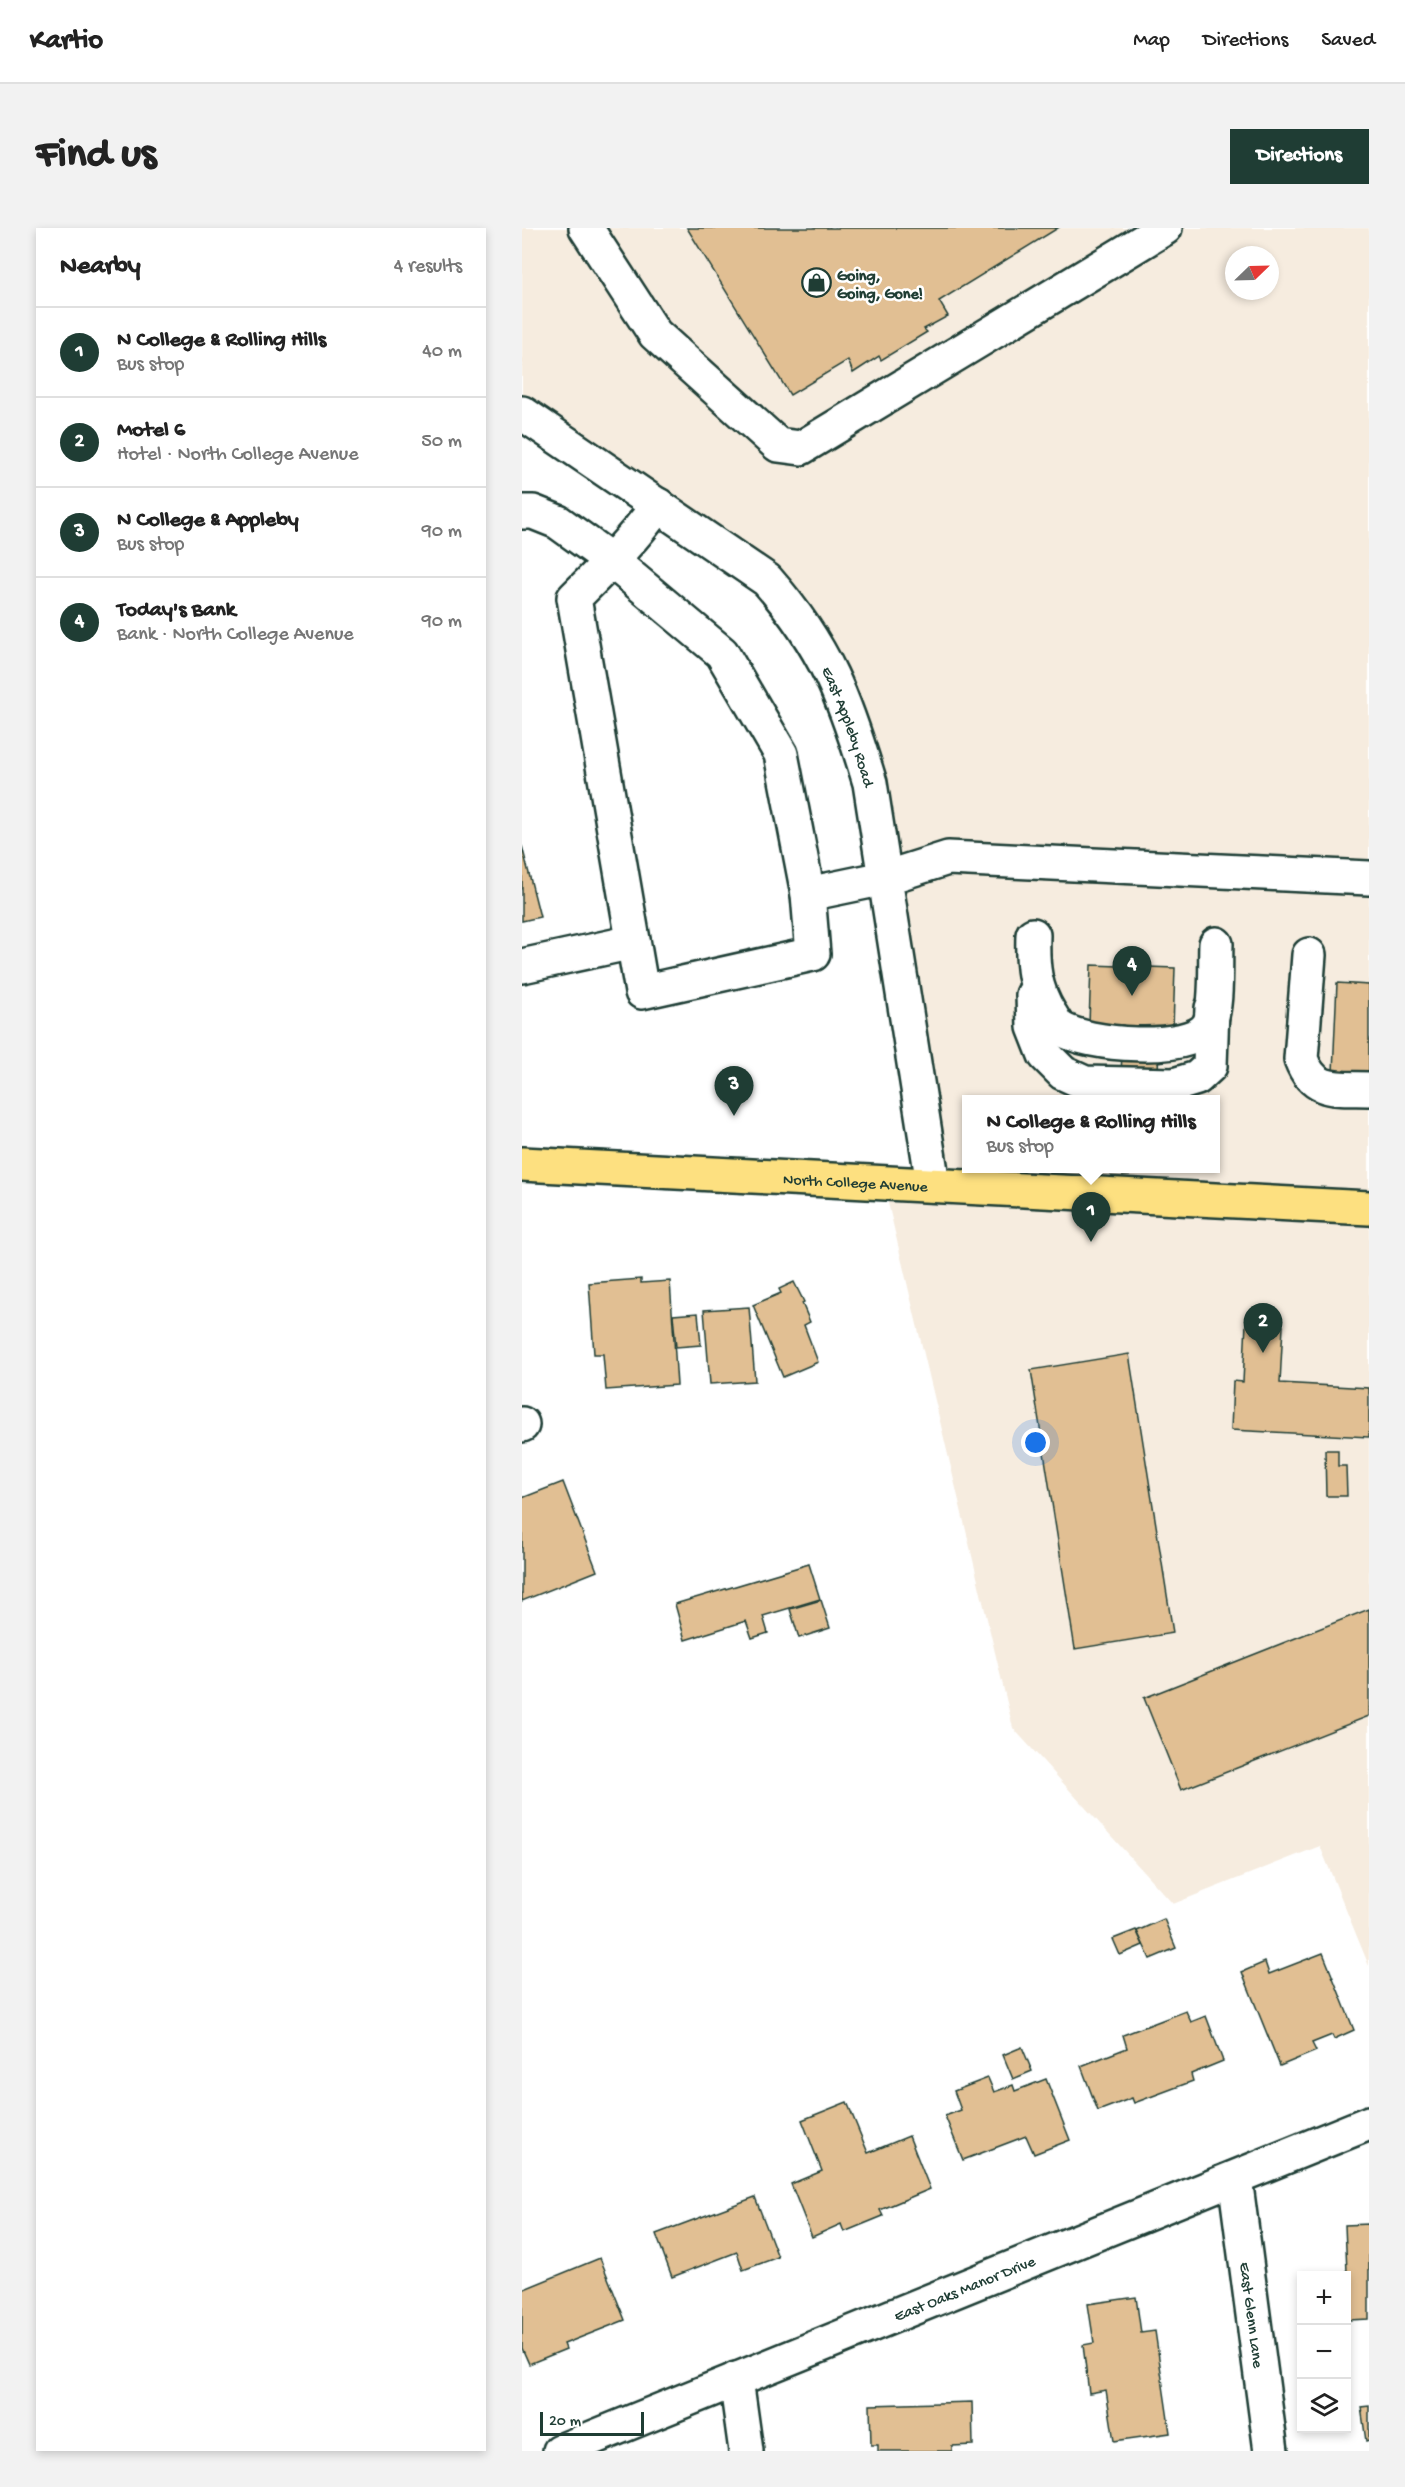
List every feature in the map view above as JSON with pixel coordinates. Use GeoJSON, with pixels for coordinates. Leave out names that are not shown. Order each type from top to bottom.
{"type":"FeatureCollection","features":[{"type":"Feature","properties":{"kind":"main road","name":"North College Avenue"},"geometry":{"type":"LineString","coordinates":[[522,1164],[1369,1208]]}},
{"type":"Feature","properties":{"kind":"street"},"geometry":{"type":"LineString","coordinates":[[586,228],[656,334],[778,445],[801,448],[1165,228]]}},
{"type":"Feature","properties":{"kind":"street","name":"East Appleby Road"},"geometry":{"type":"LineString","coordinates":[[522,413],[767,580],[794,611],[817,645],[851,720],[870,783],[933,1184]]}},
{"type":"Feature","properties":{"kind":"street"},"geometry":{"type":"LineString","coordinates":[[522,512],[533,512],[558,522],[612,561],[722,653],[781,754],[808,894],[813,954],[642,992],[574,598],[612,561],[637,535],[658,505]]}},
{"type":"Feature","properties":{"kind":"street"},"geometry":{"type":"LineString","coordinates":[[808,894],[885,878],[948,858],[1369,878]]}},
{"type":"Feature","properties":{"kind":"street"},"geometry":{"type":"LineString","coordinates":[[1033,935],[1034,1027],[1046,1055],[1063,1073],[1085,1083],[1174,1085],[1197,1078],[1210,1066],[1216,944]]}},
{"type":"Feature","properties":{"kind":"street"},"geometry":{"type":"LineString","coordinates":[[522,966],[633,942]]}},
{"type":"Feature","properties":{"kind":"street"},"geometry":{"type":"LineString","coordinates":[[1309,955],[1301,1059],[1306,1073],[1315,1082],[1327,1088],[1369,1089]]}},
{"type":"Feature","properties":{"kind":"street"},"geometry":{"type":"LineString","coordinates":[[1032,970],[1042,1001],[1059,1027],[1084,1039],[1171,1044],[1191,1039],[1208,1026],[1213,1007]]}},
{"type":"Feature","properties":{"kind":"street","name":"East Oaks Manor Drive"},"geometry":{"type":"LineString","coordinates":[[560,2451],[1369,2123]]}},
{"type":"Feature","properties":{"kind":"street","name":"East Glenn Lane"},"geometry":{"type":"LineString","coordinates":[[1235,2178],[1271,2451]]}},
{"type":"Feature","properties":{"kind":"street"},"geometry":{"type":"LineString","coordinates":[[736,2379],[746,2451]]}},
{"type":"Feature","properties":{"kind":"shaded area"},"geometry":{"type":"Polygon","coordinates":[[[522,228],[1369,228],[1369,1966],[1320,1846],[1173,1904],[1013,1728],[883,1182],[933,1184],[870,783],[794,611],[522,413],[522,228]]]}},
{"type":"Feature","properties":{"kind":"building"},"geometry":{"type":"Polygon","coordinates":[[[687,228],[1058,228],[939,301],[948,316],[924,329],[927,332],[881,360],[879,356],[853,373],[848,360],[790,395],[687,228]]]}},
{"type":"Feature","properties":{"kind":"building"},"geometry":{"type":"Polygon","coordinates":[[[522,846],[540,917],[522,921],[522,846]]]}},
{"type":"Feature","properties":{"kind":"building"},"geometry":{"type":"Polygon","coordinates":[[[1091,965],[1175,968],[1173,1028],[1159,1028],[1158,1078],[1121,1077],[1123,1025],[1089,1024],[1091,965]]]}},
{"type":"Feature","properties":{"kind":"building"},"geometry":{"type":"Polygon","coordinates":[[[1337,983],[1369,985],[1369,1074],[1333,1072],[1337,983]]]}},
{"type":"Feature","properties":{"kind":"building"},"geometry":{"type":"Polygon","coordinates":[[[641,1279],[641,1283],[670,1281],[677,1385],[606,1390],[603,1354],[594,1354],[589,1283],[641,1279]]]}},
{"type":"Feature","properties":{"kind":"building"},"geometry":{"type":"Polygon","coordinates":[[[794,1282],[804,1302],[802,1303],[810,1322],[804,1325],[818,1362],[783,1377],[753,1305],[781,1293],[779,1289],[794,1282]]]}},
{"type":"Feature","properties":{"kind":"building"},"geometry":{"type":"Polygon","coordinates":[[[749,1307],[755,1381],[710,1384],[704,1310],[749,1307]]]}},
{"type":"Feature","properties":{"kind":"building"},"geometry":{"type":"Polygon","coordinates":[[[698,1313],[701,1345],[676,1347],[673,1315],[698,1313]]]}},
{"type":"Feature","properties":{"kind":"building"},"geometry":{"type":"Polygon","coordinates":[[[1246,1324],[1283,1326],[1280,1383],[1369,1388],[1369,1437],[1231,1430],[1233,1381],[1243,1382],[1246,1324]]]}},
{"type":"Feature","properties":{"kind":"building"},"geometry":{"type":"Polygon","coordinates":[[[1129,1354],[1173,1633],[1075,1649],[1031,1370],[1129,1354]]]}},
{"type":"Feature","properties":{"kind":"building"},"geometry":{"type":"Polygon","coordinates":[[[1325,1450],[1338,1450],[1338,1466],[1346,1466],[1347,1496],[1326,1496],[1325,1450]]]}},
{"type":"Feature","properties":{"kind":"building"},"geometry":{"type":"Polygon","coordinates":[[[563,1482],[597,1571],[522,1601],[522,1498],[563,1482]]]}},
{"type":"Feature","properties":{"kind":"building"},"geometry":{"type":"Polygon","coordinates":[[[809,1564],[820,1599],[763,1616],[768,1633],[752,1638],[746,1621],[685,1640],[675,1604],[809,1564]]]}},
{"type":"Feature","properties":{"kind":"building"},"geometry":{"type":"Polygon","coordinates":[[[821,1600],[830,1628],[799,1638],[790,1609],[821,1600]]]}},
{"type":"Feature","properties":{"kind":"building"},"geometry":{"type":"Polygon","coordinates":[[[1369,1609],[1369,1716],[1181,1790],[1144,1698],[1369,1609]]]}},
{"type":"Feature","properties":{"kind":"building"},"geometry":{"type":"Polygon","coordinates":[[[1164,1919],[1176,1948],[1150,1959],[1137,1931],[1164,1919]]]}},
{"type":"Feature","properties":{"kind":"building"},"geometry":{"type":"Polygon","coordinates":[[[1136,1930],[1143,1945],[1120,1955],[1113,1939],[1136,1930]]]}},
{"type":"Feature","properties":{"kind":"building"},"geometry":{"type":"Polygon","coordinates":[[[1323,1953],[1354,2030],[1334,2039],[1332,2035],[1312,2043],[1316,2051],[1280,2066],[1242,1972],[1265,1962],[1269,1974],[1323,1953]]]}},
{"type":"Feature","properties":{"kind":"building"},"geometry":{"type":"Polygon","coordinates":[[[1186,2011],[1191,2022],[1206,2016],[1223,2061],[1191,2074],[1193,2081],[1134,2103],[1132,2098],[1098,2111],[1081,2066],[1127,2048],[1123,2035],[1186,2011]]]}},
{"type":"Feature","properties":{"kind":"building"},"geometry":{"type":"Polygon","coordinates":[[[1022,2047],[1032,2071],[1013,2079],[1003,2055],[1022,2047]]]}},
{"type":"Feature","properties":{"kind":"building"},"geometry":{"type":"Polygon","coordinates":[[[988,2078],[994,2092],[1013,2085],[1015,2091],[1046,2079],[1070,2140],[1034,2154],[1026,2136],[963,2160],[945,2116],[961,2110],[954,2091],[988,2078]]]}},
{"type":"Feature","properties":{"kind":"building"},"geometry":{"type":"Polygon","coordinates":[[[847,2102],[868,2153],[909,2136],[930,2189],[880,2210],[883,2216],[844,2232],[841,2224],[812,2237],[791,2184],[822,2171],[802,2120],[847,2102]]]}},
{"type":"Feature","properties":{"kind":"building"},"geometry":{"type":"Polygon","coordinates":[[[755,2197],[778,2257],[743,2270],[737,2252],[672,2277],[656,2234],[755,2197]]]}},
{"type":"Feature","properties":{"kind":"building"},"geometry":{"type":"Polygon","coordinates":[[[1369,2224],[1369,2319],[1351,2320],[1351,2271],[1347,2271],[1345,2225],[1369,2224]]]}},
{"type":"Feature","properties":{"kind":"building"},"geometry":{"type":"Polygon","coordinates":[[[600,2258],[625,2320],[564,2344],[566,2349],[529,2364],[522,2348],[522,2290],[600,2258]]]}},
{"type":"Feature","properties":{"kind":"building"},"geometry":{"type":"Polygon","coordinates":[[[1136,2297],[1141,2333],[1155,2331],[1170,2433],[1114,2441],[1106,2390],[1089,2393],[1083,2345],[1094,2343],[1088,2304],[1136,2297]]]}},
{"type":"Feature","properties":{"kind":"building"},"geometry":{"type":"Polygon","coordinates":[[[972,2402],[973,2445],[952,2446],[952,2451],[878,2451],[878,2445],[871,2445],[870,2405],[972,2402]]]}},
{"type":"Feature","properties":{"kind":"building"},"geometry":{"type":"Polygon","coordinates":[[[1369,2406],[1369,2440],[1366,2441],[1361,2407],[1369,2406]]]}},
{"type":"Feature","properties":{"kind":"place","name":"Going, Going, Gone!"},"geometry":{"type":"Point","coordinates":[816,283]}},
{"type":"Feature","properties":{"kind":"place","name":"Today's Bank"},"geometry":{"type":"Point","coordinates":[1132,996]}},
{"type":"Feature","properties":{"kind":"place","name":"N College & Appleby"},"geometry":{"type":"Point","coordinates":[734,1116]}},
{"type":"Feature","properties":{"kind":"place","name":"N College & Rolling Hills"},"geometry":{"type":"Point","coordinates":[1091,1242]}},
{"type":"Feature","properties":{"kind":"place","name":"Motel 6"},"geometry":{"type":"Point","coordinates":[1263,1353]}}]}
